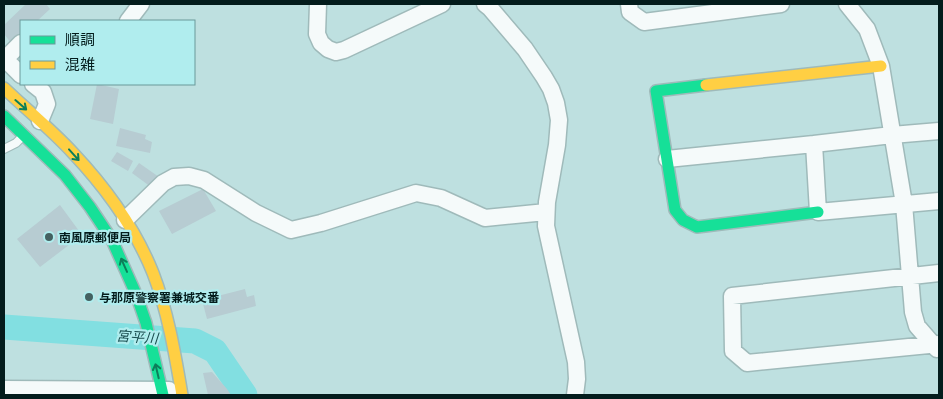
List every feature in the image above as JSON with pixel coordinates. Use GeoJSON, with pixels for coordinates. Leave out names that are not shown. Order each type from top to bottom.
{"type":"FeatureCollection","features":[{"type":"Feature","properties":{"kind":"main road"},"geometry":{"type":"LineString","coordinates":[[818,212],[697,227],[683,220],[675,210],[656,91],[881,66]]}},
{"type":"Feature","properties":{"kind":"main road"},"geometry":{"type":"LineString","coordinates":[[4,88],[53,132],[80,161],[101,186],[125,220],[144,255],[158,290],[169,327],[182,392]]}},
{"type":"Feature","properties":{"kind":"main road"},"geometry":{"type":"LineString","coordinates":[[4,116],[65,175],[90,207],[112,240],[136,294],[146,323],[162,393]]}},
{"type":"Feature","properties":{"kind":"street"},"geometry":{"type":"LineString","coordinates":[[129,20],[141,4]]}},
{"type":"Feature","properties":{"kind":"street"},"geometry":{"type":"LineString","coordinates":[[318,4],[317,34],[321,42],[328,49],[336,52],[442,4]]}},
{"type":"Feature","properties":{"kind":"street"},"geometry":{"type":"LineString","coordinates":[[485,4],[525,49],[551,89],[556,103],[559,120],[557,145],[546,212],[546,226],[576,362],[578,379],[575,395]]}},
{"type":"Feature","properties":{"kind":"street"},"geometry":{"type":"LineString","coordinates":[[629,4],[630,12],[644,22],[781,4]]}},
{"type":"Feature","properties":{"kind":"street"},"geometry":{"type":"LineString","coordinates":[[847,4],[868,29],[881,66],[904,204],[913,312],[917,326],[937,347]]}},
{"type":"Feature","properties":{"kind":"street"},"geometry":{"type":"LineString","coordinates":[[20,44],[4,58],[20,74]]}},
{"type":"Feature","properties":{"kind":"street"},"geometry":{"type":"LineString","coordinates":[[34,85],[43,92],[47,104],[40,121]]}},
{"type":"Feature","properties":{"kind":"street"},"geometry":{"type":"LineString","coordinates":[[667,159],[892,134],[939,131]]}},
{"type":"Feature","properties":{"kind":"street"},"geometry":{"type":"LineString","coordinates":[[814,144],[818,212],[939,201]]}},
{"type":"Feature","properties":{"kind":"street"},"geometry":{"type":"LineString","coordinates":[[125,220],[163,183],[174,177],[189,176],[204,180],[256,213],[291,230],[321,223],[416,193],[441,198],[485,218],[546,212]]}},
{"type":"Feature","properties":{"kind":"street"},"geometry":{"type":"LineString","coordinates":[[937,347],[747,363],[733,352],[732,296],[939,273]]}},
{"type":"Feature","properties":{"kind":"street"},"geometry":{"type":"LineString","coordinates":[[4,389],[182,392]]}},
{"type":"Feature","properties":{"kind":"lane"},"geometry":{"type":"LineString","coordinates":[[4,149],[16,143],[24,135]]}},
{"type":"Feature","properties":{"kind":"building"},"geometry":{"type":"Polygon","coordinates":[[[26,4],[46,4],[50,9],[38,20],[20,20],[20,36],[12,44],[4,34],[4,25],[26,4]]]}},
{"type":"Feature","properties":{"kind":"building"},"geometry":{"type":"Polygon","coordinates":[[[97,85],[119,89],[113,124],[90,119],[97,85]]]}},
{"type":"Feature","properties":{"kind":"building"},"geometry":{"type":"Polygon","coordinates":[[[120,128],[146,135],[145,139],[152,142],[150,153],[116,146],[120,128]]]}},
{"type":"Feature","properties":{"kind":"building"},"geometry":{"type":"Polygon","coordinates":[[[117,152],[133,161],[128,171],[111,161],[117,152]]]}},
{"type":"Feature","properties":{"kind":"building"},"geometry":{"type":"Polygon","coordinates":[[[139,163],[159,177],[151,187],[132,173],[139,163]]]}},
{"type":"Feature","properties":{"kind":"building"},"geometry":{"type":"Polygon","coordinates":[[[203,189],[216,211],[172,234],[159,211],[203,189]]]}},
{"type":"Feature","properties":{"kind":"building","name":"南風原郵便局"},"geometry":{"type":"Polygon","coordinates":[[[60,205],[82,235],[40,267],[17,239],[60,205]]]}},
{"type":"Feature","properties":{"kind":"building"},"geometry":{"type":"Polygon","coordinates":[[[245,289],[247,297],[254,295],[256,306],[207,319],[202,300],[245,289]]]}},
{"type":"Feature","properties":{"kind":"building"},"geometry":{"type":"Polygon","coordinates":[[[212,372],[231,395],[208,395],[203,373],[212,372]]]}},
{"type":"Feature","properties":{"kind":"waterway","name":"宮平川"},"geometry":{"type":"LineString","coordinates":[[4,327],[195,341],[215,351],[245,395]]}},
{"type":"Feature","properties":{"kind":"traffic: fast"},"geometry":{"type":"LineString","coordinates":[[706,85],[656,91],[675,210],[683,220],[697,227],[818,212]]}},
{"type":"Feature","properties":{"kind":"traffic: fast"},"geometry":{"type":"LineString","coordinates":[[4,116],[65,175],[90,207],[112,240],[136,294],[146,323],[163,395]]}},
{"type":"Feature","properties":{"kind":"traffic: slow"},"geometry":{"type":"LineString","coordinates":[[706,85],[881,66]]}},
{"type":"Feature","properties":{"kind":"traffic: slow"},"geometry":{"type":"LineString","coordinates":[[4,88],[48,128],[97,180],[119,209],[138,240],[153,273],[163,303],[182,395]]}},
{"type":"Feature","properties":{"kind":"place","name":"南風原郵便局"},"geometry":{"type":"Point","coordinates":[49,237]}},
{"type":"Feature","properties":{"kind":"place","name":"与那原警察署兼城交番"},"geometry":{"type":"Point","coordinates":[89,297]}}]}
